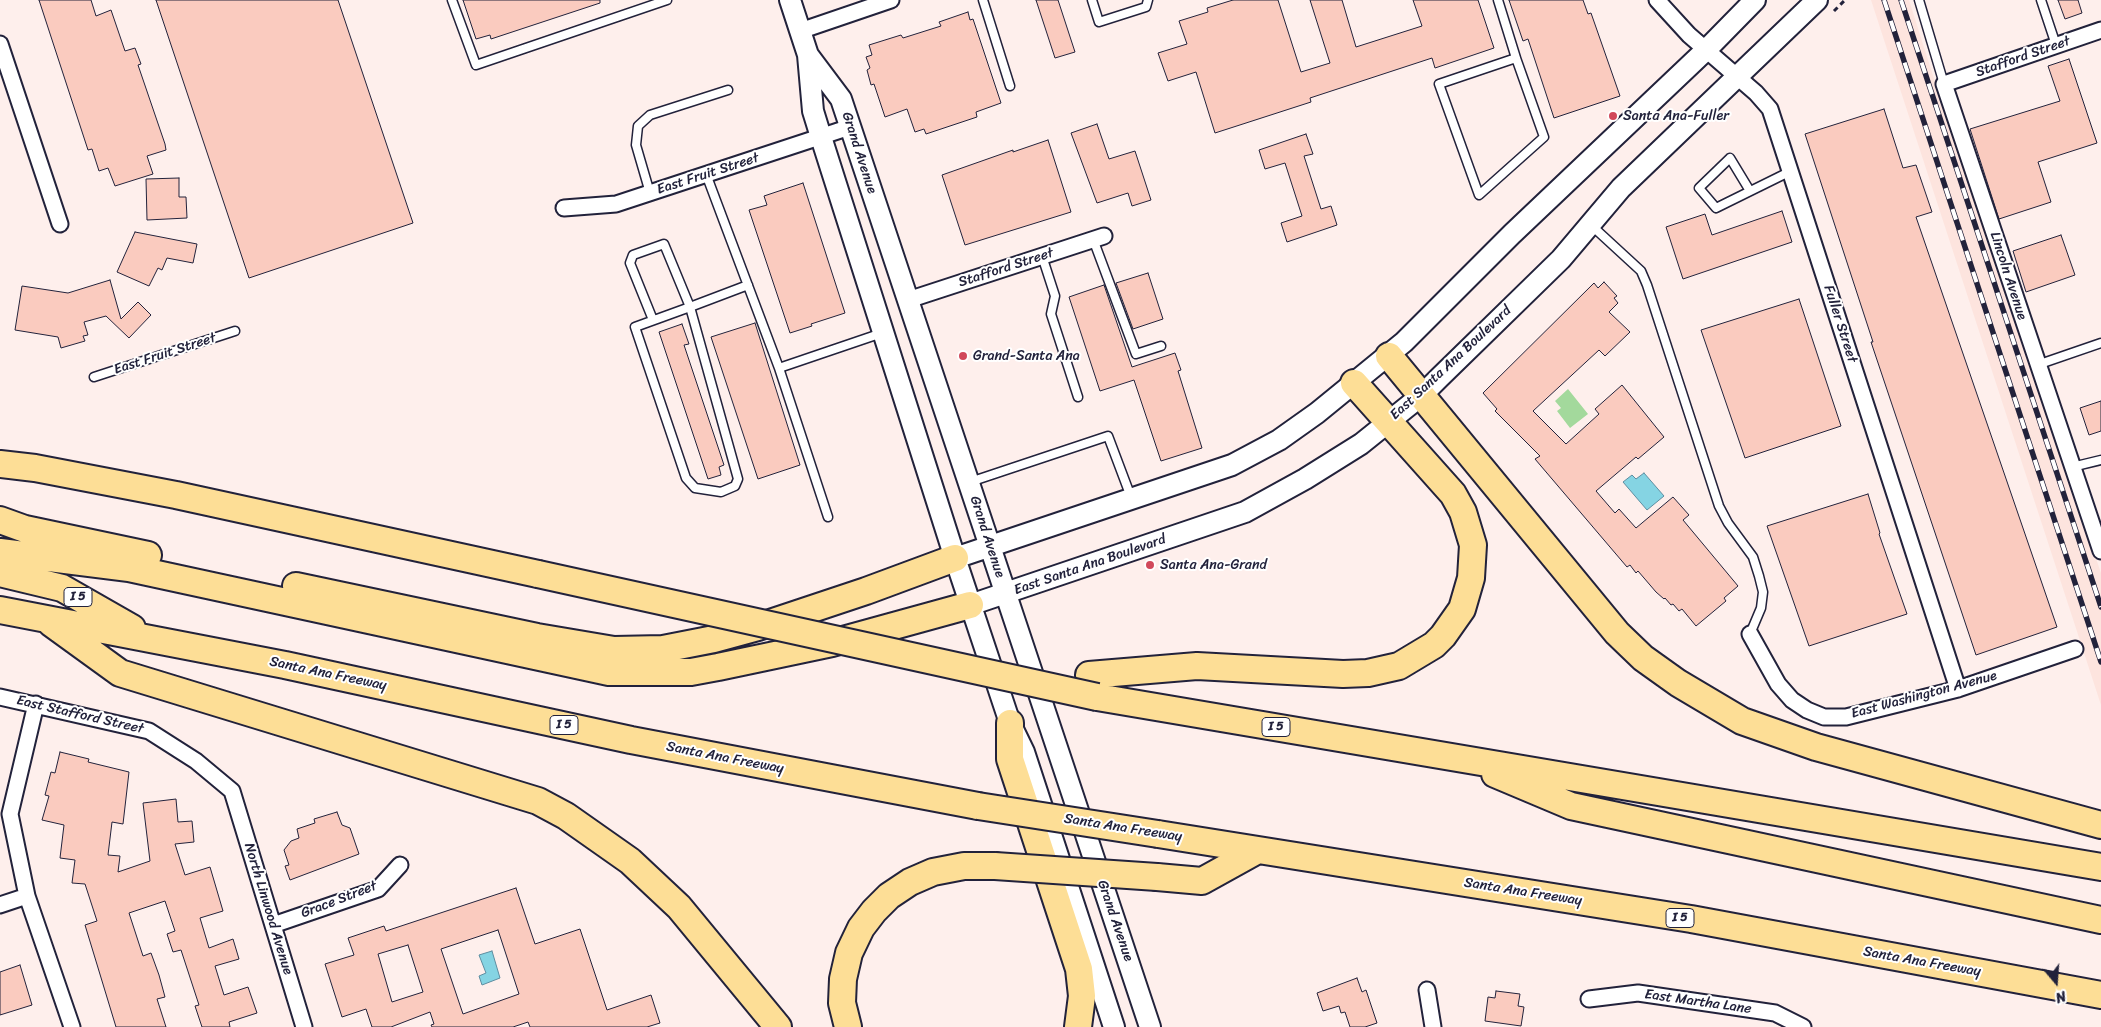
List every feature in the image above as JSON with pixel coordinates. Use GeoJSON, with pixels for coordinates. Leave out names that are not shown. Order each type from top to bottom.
{"type":"FeatureCollection","features":[{"type":"Feature","properties":{"kind":"highway"},"geometry":{"type":"LineString","coordinates":[[1388,356],[1617,633],[1643,658],[1678,683],[1742,721],[1816,747],[2101,825]]}},
{"type":"Feature","properties":{"kind":"highway"},"geometry":{"type":"LineString","coordinates":[[0,464],[35,468],[176,495],[1027,681],[1093,686],[1197,666],[1343,674],[1368,673],[1399,666],[1434,645],[1455,622],[1462,609],[1471,578],[1473,545],[1463,512],[1453,494],[1354,384]]}},
{"type":"Feature","properties":{"kind":"highway"},"geometry":{"type":"LineString","coordinates":[[0,455],[35,468]]}},
{"type":"Feature","properties":{"kind":"highway"},"geometry":{"type":"LineString","coordinates":[[0,520],[25,529],[537,637],[614,650],[663,649],[714,639],[758,627],[866,591],[955,558]]}},
{"type":"Feature","properties":{"kind":"highway"},"geometry":{"type":"LineString","coordinates":[[0,552],[129,568],[609,672],[691,672],[718,667],[832,643],[970,605]]}},
{"type":"Feature","properties":{"kind":"highway","name":"Santa Ana Freeway"},"geometry":{"type":"LineString","coordinates":[[0,573],[62,588],[150,639]]}},
{"type":"Feature","properties":{"kind":"highway","name":"Santa Ana Freeway"},"geometry":{"type":"LineString","coordinates":[[0,610],[294,667],[631,740],[978,806],[1691,919],[2101,995]]}},
{"type":"Feature","properties":{"kind":"highway"},"geometry":{"type":"LineString","coordinates":[[44,619],[120,673],[538,801],[566,816],[630,861],[679,907],[778,1027]]}},
{"type":"Feature","properties":{"kind":"highway","name":"I 5"},"geometry":{"type":"LineString","coordinates":[[1093,686],[1456,757],[2101,867]]}},
{"type":"Feature","properties":{"kind":"highway"},"geometry":{"type":"LineString","coordinates":[[1010,722],[1010,759],[1079,969],[1082,996],[1078,1027]]}},
{"type":"Feature","properties":{"kind":"highway","name":"I 5"},"geometry":{"type":"LineString","coordinates":[[1456,757],[1571,806],[2101,920]]}},
{"type":"Feature","properties":{"kind":"highway"},"geometry":{"type":"LineString","coordinates":[[848,1027],[842,1003],[843,979],[849,953],[861,928],[874,911],[896,891],[910,882],[933,872],[964,866],[996,866],[1202,881],[1258,850]]}},
{"type":"Feature","properties":{"kind":"main road","name":"Grand Avenue"},"geometry":{"type":"LineString","coordinates":[[790,0],[808,55],[813,111],[821,137],[970,605],[1010,722],[1024,752],[1114,1027]]}},
{"type":"Feature","properties":{"kind":"main road"},"geometry":{"type":"LineString","coordinates":[[955,558],[1232,465],[1279,440],[1318,413],[1404,342],[1512,234],[1756,0]]}},
{"type":"Feature","properties":{"kind":"main road","name":"East Santa Ana Boulevard"},"geometry":{"type":"LineString","coordinates":[[970,605],[1245,512],[1313,474],[1361,444],[1422,395],[1561,259],[1622,188],[1736,76],[1817,0]]}},
{"type":"Feature","properties":{"kind":"main road","name":"Grand Avenue"},"geometry":{"type":"LineString","coordinates":[[808,55],[841,99],[1150,1027]]}},
{"type":"Feature","properties":{"kind":"street"},"geometry":{"type":"LineString","coordinates":[[800,31],[891,0]]}},
{"type":"Feature","properties":{"kind":"street","name":"Fuller Street"},"geometry":{"type":"LineString","coordinates":[[1657,0],[1689,35],[1707,49],[1770,108],[1958,689]]}},
{"type":"Feature","properties":{"kind":"street","name":"Stafford Street"},"geometry":{"type":"LineString","coordinates":[[1944,84],[2101,30]]}},
{"type":"Feature","properties":{"kind":"street"},"geometry":{"type":"LineString","coordinates":[[0,44],[60,224]]}},
{"type":"Feature","properties":{"kind":"street","name":"Lincoln Avenue"},"geometry":{"type":"LineString","coordinates":[[1944,84],[2101,551]]}},
{"type":"Feature","properties":{"kind":"street","name":"East Fruit Street"},"geometry":{"type":"LineString","coordinates":[[564,208],[616,204],[850,127]]}},
{"type":"Feature","properties":{"kind":"street","name":"Stafford Street"},"geometry":{"type":"LineString","coordinates":[[908,300],[1098,238]]}},
{"type":"Feature","properties":{"kind":"street","name":"East Washington Avenue"},"geometry":{"type":"LineString","coordinates":[[1750,634],[1778,684],[1792,700],[1807,710],[1824,717],[1846,717],[1958,689],[2075,649]]}},
{"type":"Feature","properties":{"kind":"street","name":"East Stafford Street"},"geometry":{"type":"LineString","coordinates":[[0,697],[149,731],[196,761],[232,791]]}},
{"type":"Feature","properties":{"kind":"street"},"geometry":{"type":"LineString","coordinates":[[36,704],[10,814],[27,896],[72,1027]]}},
{"type":"Feature","properties":{"kind":"street","name":"North Linwood Avenue"},"geometry":{"type":"LineString","coordinates":[[232,791],[304,1027]]}},
{"type":"Feature","properties":{"kind":"street","name":"Grace Street"},"geometry":{"type":"LineString","coordinates":[[272,925],[378,888],[400,865]]}},
{"type":"Feature","properties":{"kind":"street"},"geometry":{"type":"LineString","coordinates":[[0,906],[27,896]]}},
{"type":"Feature","properties":{"kind":"street"},"geometry":{"type":"LineString","coordinates":[[1427,990],[1433,1027]]}},
{"type":"Feature","properties":{"kind":"street","name":"East Martha Lane"},"geometry":{"type":"LineString","coordinates":[[1589,999],[1638,994],[1775,1013],[1803,1027]]}},
{"type":"Feature","properties":{"kind":"lane"},"geometry":{"type":"LineString","coordinates":[[452,0],[476,65],[667,0]]}},
{"type":"Feature","properties":{"kind":"lane"},"geometry":{"type":"LineString","coordinates":[[983,0],[1010,86]]}},
{"type":"Feature","properties":{"kind":"lane"},"geometry":{"type":"LineString","coordinates":[[1092,0],[1099,22],[1146,7],[1148,0]]}},
{"type":"Feature","properties":{"kind":"lane"},"geometry":{"type":"LineString","coordinates":[[1498,0],[1544,137],[1479,195],[1439,84],[1516,58]]}},
{"type":"Feature","properties":{"kind":"lane","name":"Lincoln Avenue"},"geometry":{"type":"LineString","coordinates":[[1919,0],[1944,84]]}},
{"type":"Feature","properties":{"kind":"lane"},"geometry":{"type":"LineString","coordinates":[[2041,0],[2056,45]]}},
{"type":"Feature","properties":{"kind":"lane"},"geometry":{"type":"LineString","coordinates":[[650,193],[636,145],[638,126],[650,115],[728,90]]}},
{"type":"Feature","properties":{"kind":"lane"},"geometry":{"type":"LineString","coordinates":[[1750,191],[1730,158],[1698,188],[1716,208],[1750,191],[1790,171]]}},
{"type":"Feature","properties":{"kind":"lane"},"geometry":{"type":"LineString","coordinates":[[706,174],[779,368],[828,517]]}},
{"type":"Feature","properties":{"kind":"lane"},"geometry":{"type":"LineString","coordinates":[[1591,225],[1641,271],[1719,506],[1728,524],[1753,557],[1764,592],[1761,608],[1750,634]]}},
{"type":"Feature","properties":{"kind":"lane"},"geometry":{"type":"LineString","coordinates":[[1098,238],[1136,354],[1161,346]]}},
{"type":"Feature","properties":{"kind":"lane"},"geometry":{"type":"LineString","coordinates":[[653,320],[630,263],[633,255],[664,244],[690,306],[738,479],[735,486],[721,492],[695,488],[686,478],[635,327],[690,306],[748,285]]}},
{"type":"Feature","properties":{"kind":"lane"},"geometry":{"type":"LineString","coordinates":[[1042,256],[1055,296],[1051,314],[1078,397]]}},
{"type":"Feature","properties":{"kind":"lane","name":"East Fruit Street"},"geometry":{"type":"LineString","coordinates":[[94,377],[235,331]]}},
{"type":"Feature","properties":{"kind":"lane"},"geometry":{"type":"LineString","coordinates":[[779,368],[883,332]]}},
{"type":"Feature","properties":{"kind":"lane"},"geometry":{"type":"LineString","coordinates":[[2037,365],[2101,343]]}},
{"type":"Feature","properties":{"kind":"lane"},"geometry":{"type":"LineString","coordinates":[[968,482],[1108,436],[1132,498]]}},
{"type":"Feature","properties":{"kind":"lane"},"geometry":{"type":"LineString","coordinates":[[2072,467],[2101,460]]}},
{"type":"Feature","properties":{"kind":"shaded area"},"geometry":{"type":"Polygon","coordinates":[[[1871,0],[1909,0],[1955,145],[2101,573],[2101,705],[1871,0]]]}},
{"type":"Feature","properties":{"kind":"green space"},"geometry":{"type":"Polygon","coordinates":[[[1568,389],[1588,414],[1570,428],[1557,411],[1561,408],[1555,401],[1568,389]]]}},
{"type":"Feature","properties":{"kind":"water"},"geometry":{"type":"Polygon","coordinates":[[[1644,473],[1664,496],[1647,510],[1623,482],[1632,475],[1636,479],[1644,473]]]}},
{"type":"Feature","properties":{"kind":"water"},"geometry":{"type":"Polygon","coordinates":[[[492,951],[500,978],[482,985],[479,976],[486,973],[479,955],[492,951]]]}},
{"type":"Feature","properties":{"kind":"building"},"geometry":{"type":"Polygon","coordinates":[[[39,0],[91,0],[96,16],[111,10],[125,51],[135,48],[141,64],[138,65],[165,144],[166,150],[147,156],[153,174],[115,186],[108,168],[99,171],[92,149],[88,150],[39,0]]]}},
{"type":"Feature","properties":{"kind":"building"},"geometry":{"type":"Polygon","coordinates":[[[156,0],[338,0],[413,223],[249,278],[156,0]]]}},
{"type":"Feature","properties":{"kind":"building"},"geometry":{"type":"Polygon","coordinates":[[[463,0],[600,0],[600,3],[491,39],[490,35],[476,39],[463,0]]]}},
{"type":"Feature","properties":{"kind":"building"},"geometry":{"type":"Polygon","coordinates":[[[1036,0],[1058,0],[1075,52],[1055,58],[1036,0]]]}},
{"type":"Feature","properties":{"kind":"building"},"geometry":{"type":"Polygon","coordinates":[[[1233,0],[1278,0],[1301,72],[1330,63],[1310,0],[1342,0],[1356,47],[1422,26],[1413,0],[1478,0],[1494,48],[1435,68],[1432,58],[1310,98],[1311,102],[1215,133],[1196,72],[1168,81],[1158,53],[1187,44],[1179,21],[1208,12],[1207,8],[1233,0]]]}},
{"type":"Feature","properties":{"kind":"building"},"geometry":{"type":"Polygon","coordinates":[[[1509,0],[1583,0],[1588,14],[1591,13],[1620,96],[1554,118],[1528,39],[1523,41],[1509,0]]]}},
{"type":"Feature","properties":{"kind":"building"},"geometry":{"type":"Polygon","coordinates":[[[2058,0],[2078,0],[2082,13],[2065,19],[2058,0]]]}},
{"type":"Feature","properties":{"kind":"building"},"geometry":{"type":"Polygon","coordinates":[[[968,12],[970,20],[973,19],[1001,103],[976,112],[977,117],[926,134],[924,129],[915,132],[907,109],[885,117],[874,84],[871,85],[867,70],[870,68],[866,57],[872,55],[869,45],[901,35],[903,38],[941,26],[939,22],[968,12]]]}},
{"type":"Feature","properties":{"kind":"building"},"geometry":{"type":"Polygon","coordinates":[[[2069,59],[2097,143],[2038,162],[2051,202],[1999,219],[1970,129],[2060,101],[2048,66],[2069,59]]]}},
{"type":"Feature","properties":{"kind":"building"},"geometry":{"type":"Polygon","coordinates":[[[1884,109],[1903,168],[1916,165],[1932,212],[1916,217],[2057,627],[1976,655],[1871,342],[1873,342],[1805,134],[1884,109]]]}},
{"type":"Feature","properties":{"kind":"building"},"geometry":{"type":"Polygon","coordinates":[[[1097,124],[1109,159],[1135,151],[1151,200],[1132,206],[1128,193],[1097,203],[1071,133],[1097,124]]]}},
{"type":"Feature","properties":{"kind":"building"},"geometry":{"type":"Polygon","coordinates":[[[1306,134],[1313,154],[1304,156],[1321,209],[1331,206],[1337,225],[1287,242],[1281,223],[1302,216],[1285,163],[1265,169],[1259,150],[1306,134]]]}},
{"type":"Feature","properties":{"kind":"building"},"geometry":{"type":"Polygon","coordinates":[[[1048,140],[1071,212],[965,245],[942,175],[1048,140]]]}},
{"type":"Feature","properties":{"kind":"building"},"geometry":{"type":"Polygon","coordinates":[[[179,178],[179,197],[186,197],[187,218],[147,220],[146,179],[179,178]]]}},
{"type":"Feature","properties":{"kind":"building"},"geometry":{"type":"Polygon","coordinates":[[[803,183],[845,313],[790,333],[749,210],[767,205],[764,196],[803,183]]]}},
{"type":"Feature","properties":{"kind":"building"},"geometry":{"type":"Polygon","coordinates":[[[1782,211],[1792,242],[1683,279],[1666,227],[1705,214],[1712,235],[1782,211]]]}},
{"type":"Feature","properties":{"kind":"building"},"geometry":{"type":"Polygon","coordinates":[[[135,232],[197,244],[193,263],[167,258],[162,270],[158,268],[149,286],[117,272],[135,232]]]}},
{"type":"Feature","properties":{"kind":"building"},"geometry":{"type":"Polygon","coordinates":[[[2061,235],[2075,275],[2026,292],[2013,251],[2061,235]]]}},
{"type":"Feature","properties":{"kind":"building"},"geometry":{"type":"Polygon","coordinates":[[[1148,273],[1163,319],[1133,329],[1116,283],[1148,273]]]}},
{"type":"Feature","properties":{"kind":"building"},"geometry":{"type":"Polygon","coordinates":[[[110,280],[121,319],[138,302],[151,315],[129,338],[106,316],[84,322],[88,335],[83,336],[85,341],[61,348],[58,337],[15,330],[22,286],[68,293],[110,280]]]}},
{"type":"Feature","properties":{"kind":"building"},"geometry":{"type":"Polygon","coordinates":[[[1604,282],[1617,296],[1614,298],[1618,303],[1609,312],[1630,332],[1605,356],[1599,350],[1533,411],[1566,444],[1599,414],[1595,409],[1622,385],[1664,437],[1638,459],[1636,457],[1596,491],[1615,513],[1619,509],[1636,528],[1673,497],[1689,515],[1683,520],[1738,586],[1724,598],[1726,601],[1696,626],[1682,609],[1679,611],[1673,604],[1671,605],[1656,592],[1638,571],[1636,573],[1630,565],[1627,567],[1535,459],[1540,456],[1495,411],[1497,409],[1483,393],[1594,283],[1598,288],[1604,282]]]}},
{"type":"Feature","properties":{"kind":"building"},"geometry":{"type":"Polygon","coordinates":[[[1104,285],[1132,367],[1175,353],[1181,370],[1178,371],[1202,448],[1161,461],[1134,380],[1100,391],[1069,297],[1104,285]]]}},
{"type":"Feature","properties":{"kind":"building"},"geometry":{"type":"Polygon","coordinates":[[[1799,299],[1841,426],[1745,458],[1701,330],[1799,299]]]}},
{"type":"Feature","properties":{"kind":"building"},"geometry":{"type":"Polygon","coordinates":[[[755,323],[800,465],[758,479],[711,337],[755,323]]]}},
{"type":"Feature","properties":{"kind":"building"},"geometry":{"type":"Polygon","coordinates":[[[682,324],[689,344],[684,345],[724,465],[719,467],[721,475],[708,479],[659,332],[682,324]]]}},
{"type":"Feature","properties":{"kind":"building"},"geometry":{"type":"Polygon","coordinates":[[[2101,401],[2101,431],[2089,435],[2080,408],[2101,401]]]}},
{"type":"Feature","properties":{"kind":"building"},"geometry":{"type":"Polygon","coordinates":[[[1868,494],[1879,534],[1907,614],[1809,646],[1767,526],[1868,494]]]}},
{"type":"Feature","properties":{"kind":"building"},"geometry":{"type":"Polygon","coordinates":[[[60,752],[89,759],[88,762],[129,772],[123,824],[112,822],[108,855],[120,856],[118,872],[150,861],[143,803],[176,799],[178,822],[192,821],[194,842],[175,844],[185,875],[210,867],[223,911],[200,918],[209,948],[233,939],[239,959],[215,966],[224,995],[248,987],[257,1013],[229,1022],[230,1027],[202,1027],[195,1006],[199,1005],[181,950],[173,952],[167,934],[175,931],[165,901],[129,913],[143,956],[151,953],[159,975],[165,997],[157,999],[166,1027],[116,1027],[85,925],[97,921],[85,884],[72,883],[75,860],[60,858],[64,825],[42,820],[49,796],[45,795],[51,772],[55,773],[60,752]]]}},
{"type":"Feature","properties":{"kind":"building"},"geometry":{"type":"Polygon","coordinates":[[[337,812],[342,825],[350,828],[359,854],[290,880],[285,866],[289,865],[284,850],[291,841],[299,838],[297,829],[315,823],[314,819],[337,812]]]}},
{"type":"Feature","properties":{"kind":"building"},"geometry":{"type":"Polygon","coordinates":[[[516,888],[535,944],[580,929],[607,1010],[651,995],[660,1023],[647,1027],[530,1027],[528,1022],[513,1027],[432,1027],[431,1025],[434,1024],[430,1012],[391,1027],[372,1027],[366,1009],[342,1017],[325,964],[354,955],[348,938],[384,926],[386,931],[516,888]],[[498,930],[441,949],[463,1014],[519,994],[498,930]],[[408,945],[378,954],[392,1002],[423,992],[408,945]]]}},
{"type":"Feature","properties":{"kind":"building"},"geometry":{"type":"Polygon","coordinates":[[[20,965],[32,1005],[0,1015],[0,972],[20,965]]]}},
{"type":"Feature","properties":{"kind":"building"},"geometry":{"type":"Polygon","coordinates":[[[1357,978],[1362,992],[1366,990],[1377,1023],[1365,1027],[1350,1027],[1345,1012],[1341,1013],[1339,1006],[1323,1011],[1317,993],[1357,978]]]}},
{"type":"Feature","properties":{"kind":"building"},"geometry":{"type":"Polygon","coordinates":[[[1496,991],[1520,994],[1518,1006],[1524,1007],[1521,1026],[1485,1021],[1488,997],[1495,998],[1496,991]]]}},
{"type":"Feature","properties":{"kind":"railway"},"geometry":{"type":"LineString","coordinates":[[1884,0],[2101,662]]}},
{"type":"Feature","properties":{"kind":"railway"},"geometry":{"type":"LineString","coordinates":[[1901,0],[2101,607]]}},
{"type":"Feature","properties":{"kind":"place","name":"Santa Ana-Fuller"},"geometry":{"type":"Point","coordinates":[1613,116]}},
{"type":"Feature","properties":{"kind":"place","name":"Grand-Santa Ana"},"geometry":{"type":"Point","coordinates":[963,356]}},
{"type":"Feature","properties":{"kind":"place","name":"Santa Ana-Grand"},"geometry":{"type":"Point","coordinates":[1150,565]}}]}
